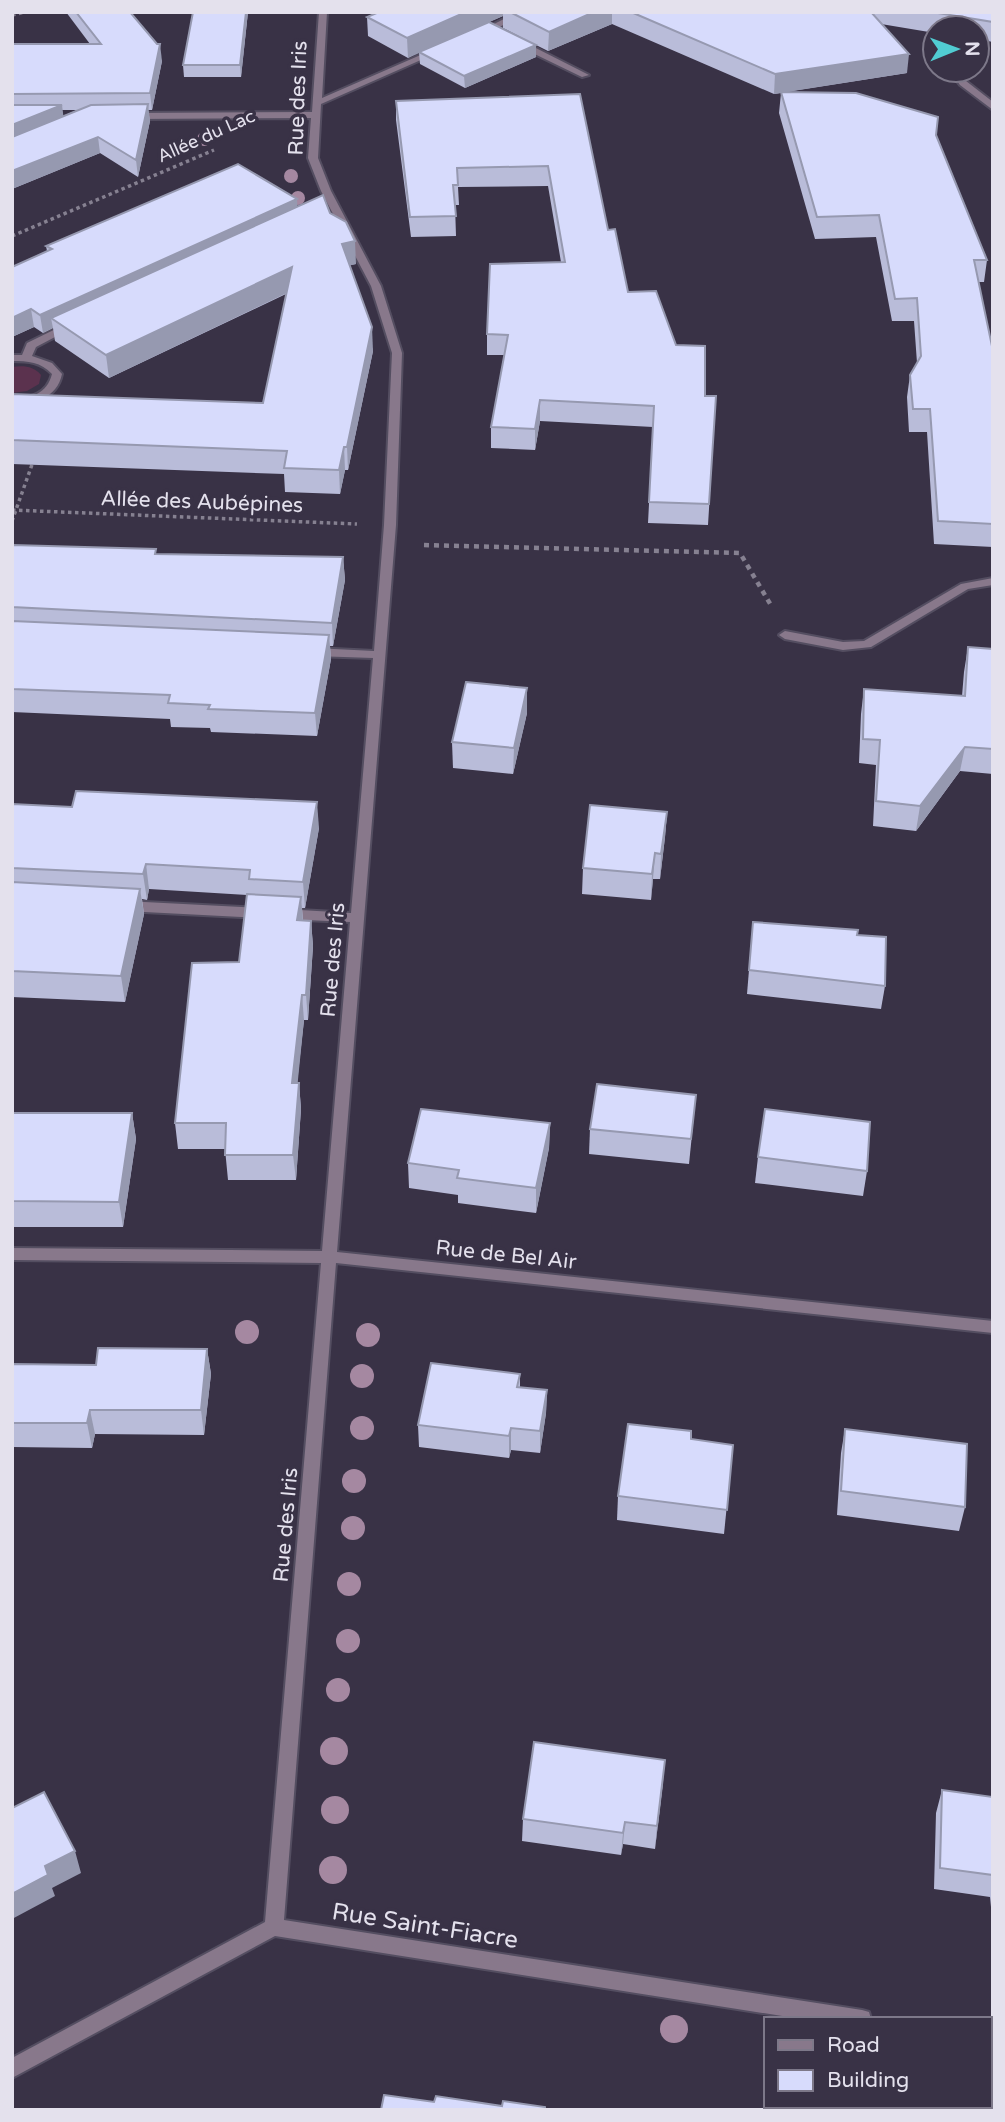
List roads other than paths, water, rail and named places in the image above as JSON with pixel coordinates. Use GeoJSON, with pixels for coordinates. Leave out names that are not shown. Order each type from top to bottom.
{"type":"FeatureCollection","features":[{"type":"Feature","properties":{"kind":"street","name":"Rue des Iris"},"geometry":{"type":"LineString","coordinates":[[274,1927],[390,525],[397,353],[376,286],[328,209],[313,158],[323,12]]}},
{"type":"Feature","properties":{"kind":"street"},"geometry":{"type":"LineString","coordinates":[[465,39],[526,12]]}},
{"type":"Feature","properties":{"kind":"street"},"geometry":{"type":"LineString","coordinates":[[490,28],[502,34]]}},
{"type":"Feature","properties":{"kind":"street"},"geometry":{"type":"LineString","coordinates":[[514,40],[585,75]]}},
{"type":"Feature","properties":{"kind":"street"},"geometry":{"type":"LineString","coordinates":[[118,116],[316,109],[440,50]]}},
{"type":"Feature","properties":{"kind":"street"},"geometry":{"type":"LineString","coordinates":[[964,84],[993,107]]}},
{"type":"Feature","properties":{"kind":"street"},"geometry":{"type":"LineString","coordinates":[[26,358],[31,345],[80,321]]}},
{"type":"Feature","properties":{"kind":"street"},"geometry":{"type":"LineString","coordinates":[[12,358],[47,363],[57,374],[50,397],[12,402]]}},
{"type":"Feature","properties":{"kind":"street"},"geometry":{"type":"LineString","coordinates":[[785,635],[843,646],[867,644],[965,586],[993,580]]}},
{"type":"Feature","properties":{"kind":"street"},"geometry":{"type":"LineString","coordinates":[[298,651],[379,655]]}},
{"type":"Feature","properties":{"kind":"street"},"geometry":{"type":"LineString","coordinates":[[109,905],[357,918]]}},
{"type":"Feature","properties":{"kind":"street","name":"Rue de Bel Air"},"geometry":{"type":"LineString","coordinates":[[12,1254],[331,1258],[993,1327]]}},
{"type":"Feature","properties":{"kind":"street"},"geometry":{"type":"LineString","coordinates":[[12,2069],[274,1927]]}},
{"type":"Feature","properties":{"kind":"street","name":"Rue Saint-Fiacre"},"geometry":{"type":"LineString","coordinates":[[274,1927],[849,2017]]}}]}
